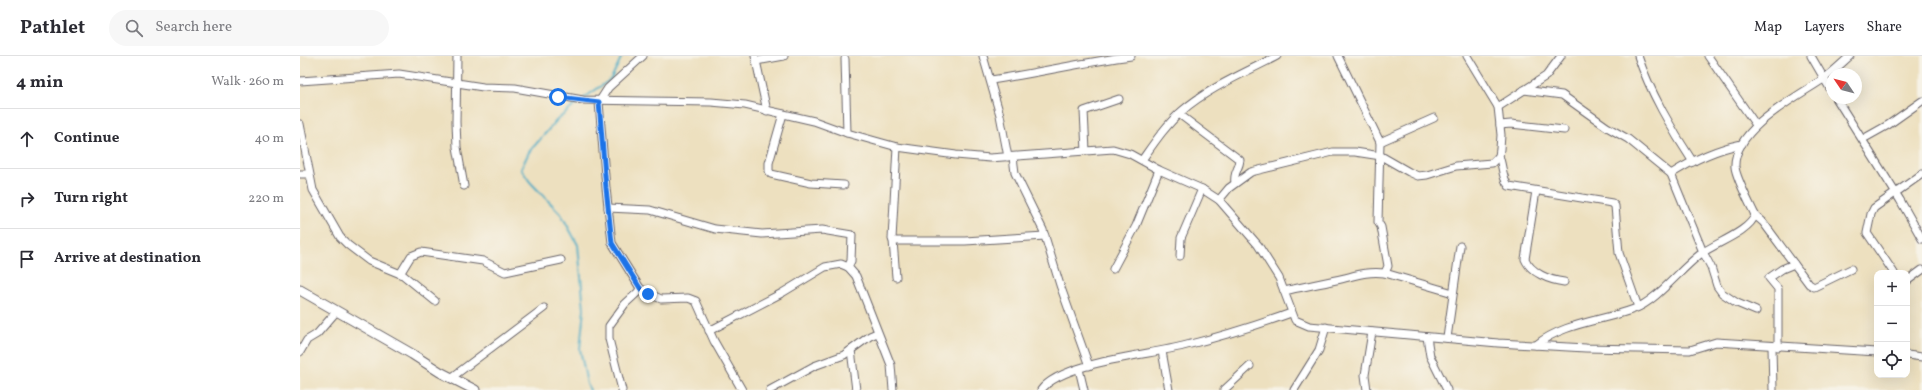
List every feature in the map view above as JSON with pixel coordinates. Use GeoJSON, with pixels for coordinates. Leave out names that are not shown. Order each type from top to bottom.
{"type":"FeatureCollection","features":[{"type":"Feature","properties":{"kind":"street"},"geometry":{"type":"LineString","coordinates":[[457,56],[457,147],[464,186]]}},
{"type":"Feature","properties":{"kind":"street"},"geometry":{"type":"LineString","coordinates":[[643,56],[614,83],[599,102],[612,243],[640,288],[654,297],[661,299],[688,298],[696,301],[709,331],[742,390]]}},
{"type":"Feature","properties":{"kind":"street"},"geometry":{"type":"LineString","coordinates":[[767,111],[755,58],[784,56]]}},
{"type":"Feature","properties":{"kind":"street"},"geometry":{"type":"LineString","coordinates":[[984,56],[1015,173],[1045,236],[1089,366]]}},
{"type":"Feature","properties":{"kind":"street"},"geometry":{"type":"LineString","coordinates":[[991,80],[1021,76],[1086,62],[1131,56]]}},
{"type":"Feature","properties":{"kind":"street"},"geometry":{"type":"LineString","coordinates":[[1142,160],[1157,139],[1179,114],[1213,90],[1244,72],[1278,56]]}},
{"type":"Feature","properties":{"kind":"street"},"geometry":{"type":"LineString","coordinates":[[1338,56],[1380,142],[1381,156],[1378,222],[1381,227],[1388,266],[1385,273]]}},
{"type":"Feature","properties":{"kind":"street"},"geometry":{"type":"LineString","coordinates":[[1467,56],[1498,107],[1501,135],[1499,156],[1505,182],[1509,186],[1612,203],[1615,206],[1619,253],[1638,307]]}},
{"type":"Feature","properties":{"kind":"street"},"geometry":{"type":"LineString","coordinates":[[1498,107],[1546,76],[1561,56]]}},
{"type":"Feature","properties":{"kind":"street"},"geometry":{"type":"LineString","coordinates":[[1638,56],[1648,81],[1681,144],[1693,162]]}},
{"type":"Feature","properties":{"kind":"street"},"geometry":{"type":"LineString","coordinates":[[1708,56],[1756,125]]}},
{"type":"Feature","properties":{"kind":"street"},"geometry":{"type":"LineString","coordinates":[[1812,56],[1826,82]]}},
{"type":"Feature","properties":{"kind":"street"},"geometry":{"type":"LineString","coordinates":[[1850,56],[1824,79],[1788,101],[1756,125],[1742,144],[1736,158],[1735,168],[1755,215],[1763,222],[1809,284],[1814,287],[1851,270]]}},
{"type":"Feature","properties":{"kind":"street"},"geometry":{"type":"LineString","coordinates":[[845,59],[847,133]]}},
{"type":"Feature","properties":{"kind":"street"},"geometry":{"type":"LineString","coordinates":[[300,81],[399,74],[483,87],[515,88],[558,97],[599,102],[726,103],[745,105],[814,121],[847,133],[896,147],[990,158],[1113,149],[1130,154],[1160,170],[1202,189],[1219,200],[1258,245],[1279,278],[1291,313],[1295,320],[1309,326],[1536,345],[1670,351],[1690,350],[1716,342],[1775,347],[1874,352]]}},
{"type":"Feature","properties":{"kind":"street"},"geometry":{"type":"LineString","coordinates":[[1524,90],[1562,95],[1607,127],[1628,138],[1671,174],[1703,252],[1711,267],[1717,286],[1722,292],[1737,303],[1756,310]]}},
{"type":"Feature","properties":{"kind":"street"},"geometry":{"type":"LineString","coordinates":[[1086,151],[1084,111],[1119,99]]}},
{"type":"Feature","properties":{"kind":"street"},"geometry":{"type":"LineString","coordinates":[[1863,139],[1888,126],[1922,100]]}},
{"type":"Feature","properties":{"kind":"street"},"geometry":{"type":"LineString","coordinates":[[1840,104],[1863,139],[1922,239]]}},
{"type":"Feature","properties":{"kind":"street"},"geometry":{"type":"LineString","coordinates":[[782,114],[769,163],[769,171],[771,174],[811,183],[844,185]]}},
{"type":"Feature","properties":{"kind":"street"},"geometry":{"type":"LineString","coordinates":[[1179,114],[1240,160],[1240,165],[1234,175],[1235,183]]}},
{"type":"Feature","properties":{"kind":"street"},"geometry":{"type":"LineString","coordinates":[[1380,142],[1434,118]]}},
{"type":"Feature","properties":{"kind":"street"},"geometry":{"type":"LineString","coordinates":[[300,124],[302,144],[309,174],[318,201],[334,228],[348,245],[370,261],[400,274],[435,301]]}},
{"type":"Feature","properties":{"kind":"street"},"geometry":{"type":"LineString","coordinates":[[1500,125],[1511,124],[1564,130]]}},
{"type":"Feature","properties":{"kind":"street"},"geometry":{"type":"LineString","coordinates":[[1671,174],[1693,162],[1729,147],[1742,144]]}},
{"type":"Feature","properties":{"kind":"street"},"geometry":{"type":"LineString","coordinates":[[896,147],[892,239],[896,277]]}},
{"type":"Feature","properties":{"kind":"street"},"geometry":{"type":"LineString","coordinates":[[1219,200],[1235,183],[1251,172],[1333,152],[1355,152],[1381,156],[1408,172],[1418,176],[1427,175],[1456,166],[1492,163],[1499,156]]}},
{"type":"Feature","properties":{"kind":"street"},"geometry":{"type":"LineString","coordinates":[[1112,269],[1136,226],[1160,170]]}},
{"type":"Feature","properties":{"kind":"street"},"geometry":{"type":"LineString","coordinates":[[300,174],[309,174]]}},
{"type":"Feature","properties":{"kind":"street"},"geometry":{"type":"LineString","coordinates":[[1892,270],[1867,233],[1871,214],[1874,208],[1922,174]]}},
{"type":"Feature","properties":{"kind":"street"},"geometry":{"type":"LineString","coordinates":[[1180,256],[1181,238],[1202,189]]}},
{"type":"Feature","properties":{"kind":"street"},"geometry":{"type":"LineString","coordinates":[[1536,191],[1524,259],[1536,272],[1555,281],[1564,282]]}},
{"type":"Feature","properties":{"kind":"street"},"geometry":{"type":"LineString","coordinates":[[608,208],[650,210],[715,229],[762,234],[822,230],[852,235],[847,264],[856,276],[877,333],[891,365],[893,390]]}},
{"type":"Feature","properties":{"kind":"street"},"geometry":{"type":"LineString","coordinates":[[1536,345],[1546,336],[1576,325],[1638,307],[1651,299],[1703,252],[1749,225],[1755,215]]}},
{"type":"Feature","properties":{"kind":"street"},"geometry":{"type":"LineString","coordinates":[[893,241],[965,241],[1045,236]]}},
{"type":"Feature","properties":{"kind":"street"},"geometry":{"type":"LineString","coordinates":[[1447,338],[1460,246]]}},
{"type":"Feature","properties":{"kind":"street"},"geometry":{"type":"LineString","coordinates":[[400,274],[411,256],[421,252],[483,261],[505,272],[561,260]]}},
{"type":"Feature","properties":{"kind":"street"},"geometry":{"type":"LineString","coordinates":[[709,331],[782,293],[825,267],[847,264]]}},
{"type":"Feature","properties":{"kind":"street"},"geometry":{"type":"LineString","coordinates":[[1772,390],[1778,289],[1769,278],[1782,269],[1794,264]]}},
{"type":"Feature","properties":{"kind":"street"},"geometry":{"type":"LineString","coordinates":[[1910,279],[1922,270]]}},
{"type":"Feature","properties":{"kind":"street"},"geometry":{"type":"LineString","coordinates":[[1284,291],[1336,280],[1360,273],[1385,273],[1453,293]]}},
{"type":"Feature","properties":{"kind":"street"},"geometry":{"type":"LineString","coordinates":[[622,390],[609,340],[609,326],[640,288]]}},
{"type":"Feature","properties":{"kind":"street"},"geometry":{"type":"LineString","coordinates":[[300,290],[336,312],[475,390]]}},
{"type":"Feature","properties":{"kind":"street"},"geometry":{"type":"LineString","coordinates":[[452,378],[544,308]]}},
{"type":"Feature","properties":{"kind":"street"},"geometry":{"type":"LineString","coordinates":[[300,352],[308,340],[317,334],[336,312]]}},
{"type":"Feature","properties":{"kind":"street"},"geometry":{"type":"LineString","coordinates":[[1042,390],[1046,384],[1079,369],[1121,358],[1162,351],[1249,328],[1291,313]]}},
{"type":"Feature","properties":{"kind":"street"},"geometry":{"type":"LineString","coordinates":[[1294,390],[1319,350],[1326,327]]}},
{"type":"Feature","properties":{"kind":"street"},"geometry":{"type":"LineString","coordinates":[[1367,390],[1365,375],[1372,332]]}},
{"type":"Feature","properties":{"kind":"street"},"geometry":{"type":"LineString","coordinates":[[770,390],[782,387],[814,366],[851,350],[870,336],[877,333]]}},
{"type":"Feature","properties":{"kind":"street"},"geometry":{"type":"LineString","coordinates":[[1427,337],[1430,356],[1447,390]]}},
{"type":"Feature","properties":{"kind":"street"},"geometry":{"type":"LineString","coordinates":[[851,350],[856,390]]}},
{"type":"Feature","properties":{"kind":"street"},"geometry":{"type":"LineString","coordinates":[[1162,351],[1169,390]]}},
{"type":"Feature","properties":{"kind":"street"},"geometry":{"type":"LineString","coordinates":[[1910,356],[1922,357]]}},
{"type":"Feature","properties":{"kind":"street"},"geometry":{"type":"LineString","coordinates":[[1224,390],[1250,366]]}},
{"type":"Feature","properties":{"kind":"street"},"geometry":{"type":"LineString","coordinates":[[1079,369],[1084,390]]}},
{"type":"Feature","properties":{"kind":"waterway"},"geometry":{"type":"LineString","coordinates":[[584,98],[611,79],[622,56]]}},
{"type":"Feature","properties":{"kind":"waterway"},"geometry":{"type":"LineString","coordinates":[[579,102],[557,120],[529,152],[521,169],[530,182],[561,214],[578,245],[584,309],[580,349],[587,384],[590,390]]}},
{"type":"Feature","properties":{"kind":"route"},"geometry":{"type":"LineString","coordinates":[[558,97],[599,102],[612,243],[640,288],[648,294]]}}]}
